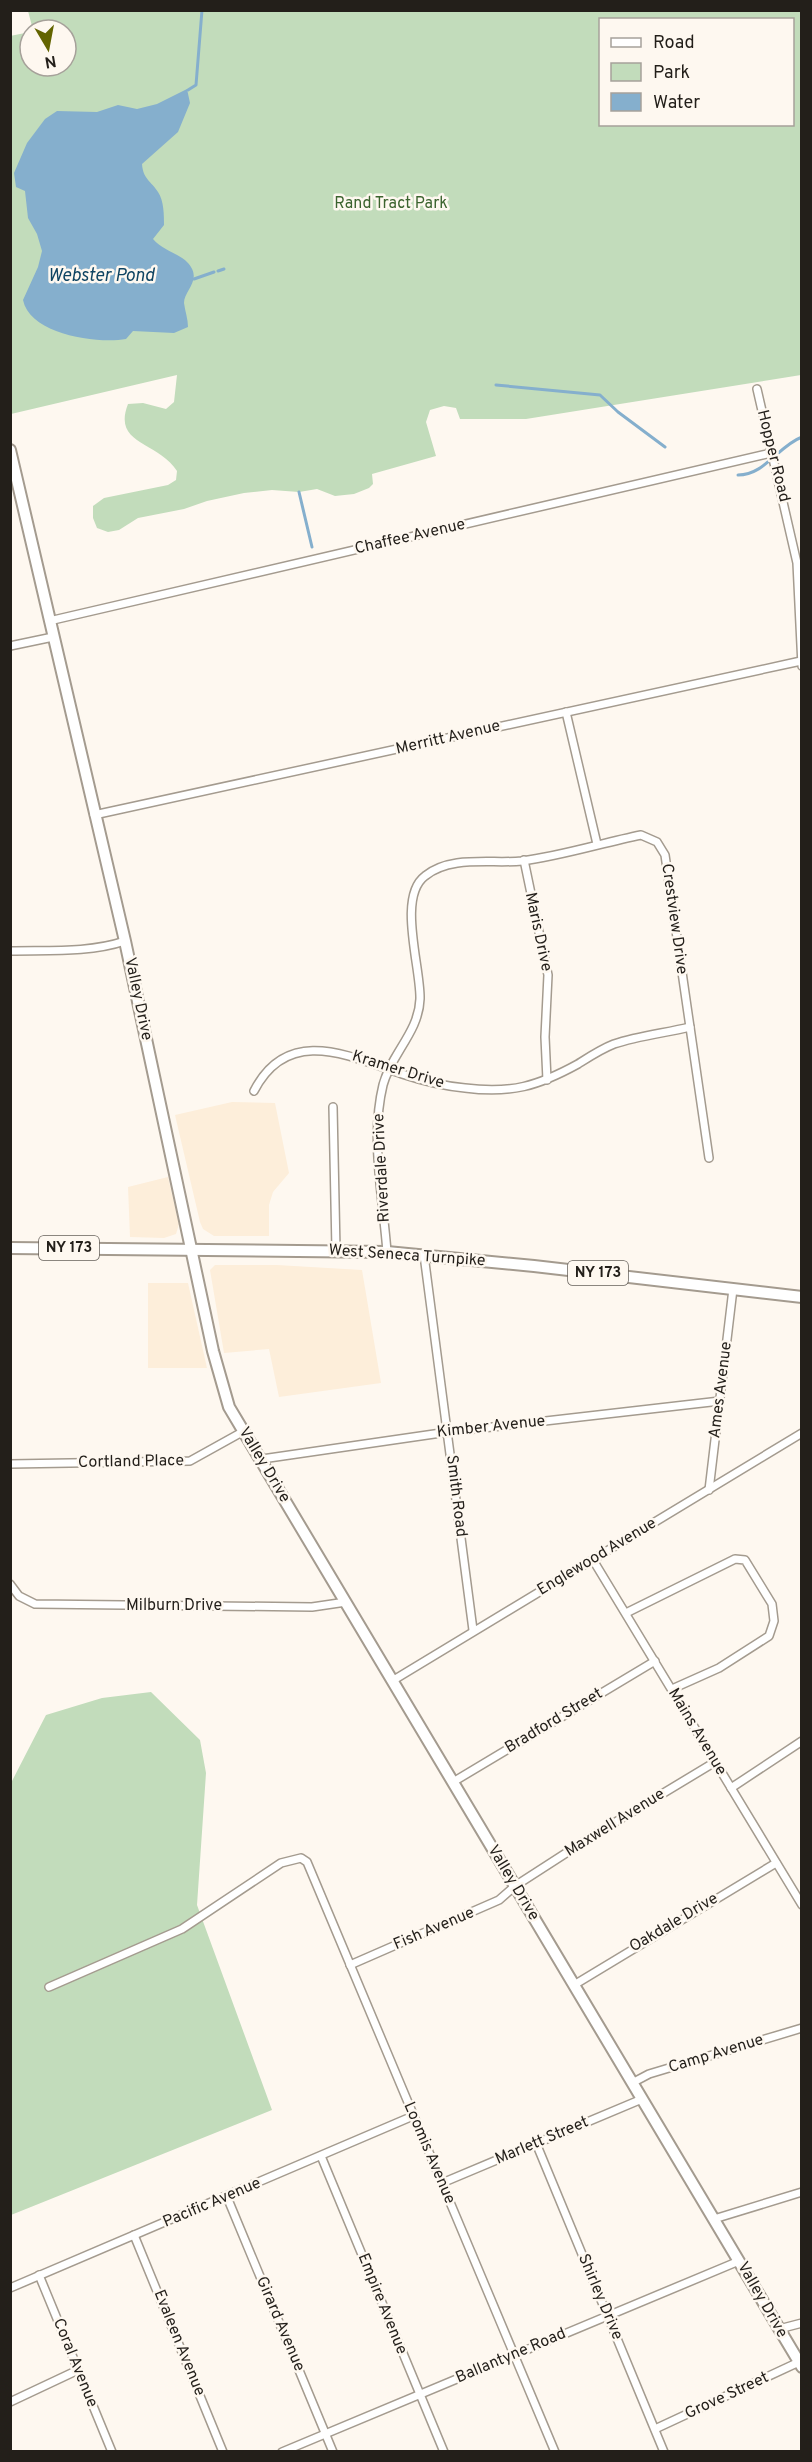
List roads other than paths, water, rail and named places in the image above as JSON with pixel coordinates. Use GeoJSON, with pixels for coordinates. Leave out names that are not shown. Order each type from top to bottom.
{"type":"FeatureCollection","features":[{"type":"Feature","properties":{"kind":"main road","name":"Valley Drive"},"geometry":{"type":"LineString","coordinates":[[10,450],[125,941],[221,1386],[243,1431],[262,1459],[800,2365]]}},
{"type":"Feature","properties":{"kind":"main road","name":"West Seneca Turnpike"},"geometry":{"type":"LineString","coordinates":[[10,1248],[192,1248],[387,1252],[801,1297]]}},
{"type":"Feature","properties":{"kind":"street","name":"Hopper Road"},"geometry":{"type":"LineString","coordinates":[[757,389],[793,535],[797,563],[801,663]]}},
{"type":"Feature","properties":{"kind":"street","name":"Chaffee Avenue"},"geometry":{"type":"LineString","coordinates":[[49,621],[771,453]]}},
{"type":"Feature","properties":{"kind":"street"},"geometry":{"type":"LineString","coordinates":[[10,646],[53,637]]}},
{"type":"Feature","properties":{"kind":"street","name":"Merritt Avenue"},"geometry":{"type":"LineString","coordinates":[[94,815],[801,663]]}},
{"type":"Feature","properties":{"kind":"street"},"geometry":{"type":"LineString","coordinates":[[524,860],[597,844],[566,712]]}},
{"type":"Feature","properties":{"kind":"street","name":"Crestview Drive"},"geometry":{"type":"LineString","coordinates":[[597,844],[648,836],[657,842],[665,855],[709,1158]]}},
{"type":"Feature","properties":{"kind":"street","name":"Riverdale Drive"},"geometry":{"type":"LineString","coordinates":[[387,1252],[377,1134],[382,1090],[390,1069],[420,1011],[412,900],[418,884],[434,870],[481,860],[524,860]]}},
{"type":"Feature","properties":{"kind":"street","name":"Maris Drive"},"geometry":{"type":"LineString","coordinates":[[524,860],[548,975],[545,1037],[547,1080]]}},
{"type":"Feature","properties":{"kind":"street"},"geometry":{"type":"LineString","coordinates":[[10,951],[82,949],[108,946],[125,941]]}},
{"type":"Feature","properties":{"kind":"street","name":"Kramer Drive"},"geometry":{"type":"LineString","coordinates":[[254,1091],[261,1077],[279,1060],[313,1050],[344,1054],[432,1083],[495,1091],[516,1090],[547,1080],[612,1045],[690,1027]]}},
{"type":"Feature","properties":{"kind":"street"},"geometry":{"type":"LineString","coordinates":[[333,1107],[336,1250]]}},
{"type":"Feature","properties":{"kind":"street","name":"Smith Road"},"geometry":{"type":"LineString","coordinates":[[424,1255],[473,1630]]}},
{"type":"Feature","properties":{"kind":"street","name":"Ames Avenue"},"geometry":{"type":"LineString","coordinates":[[709,1490],[733,1289]]}},
{"type":"Feature","properties":{"kind":"street","name":"Kimber Avenue"},"geometry":{"type":"LineString","coordinates":[[262,1459],[448,1432],[720,1401]]}},
{"type":"Feature","properties":{"kind":"street","name":"Cortland Place"},"geometry":{"type":"LineString","coordinates":[[10,1464],[190,1461],[243,1431]]}},
{"type":"Feature","properties":{"kind":"street","name":"Englewood Avenue"},"geometry":{"type":"LineString","coordinates":[[392,1681],[801,1433]]}},
{"type":"Feature","properties":{"kind":"street"},"geometry":{"type":"LineString","coordinates":[[626,1612],[735,1559],[745,1560],[771,1600],[774,1621],[769,1636],[719,1668],[672,1689]]}},
{"type":"Feature","properties":{"kind":"street","name":"Mains Avenue"},"geometry":{"type":"LineString","coordinates":[[592,1560],[626,1612],[801,1903]]}},
{"type":"Feature","properties":{"kind":"street","name":"Milburn Drive"},"geometry":{"type":"LineString","coordinates":[[10,1584],[19,1596],[35,1604],[312,1607],[346,1602]]}},
{"type":"Feature","properties":{"kind":"street","name":"Bradford Street"},"geometry":{"type":"LineString","coordinates":[[453,1782],[655,1661]]}},
{"type":"Feature","properties":{"kind":"street"},"geometry":{"type":"LineString","coordinates":[[731,1788],[801,1741]]}},
{"type":"Feature","properties":{"kind":"street","name":"Maxwell Avenue"},"geometry":{"type":"LineString","coordinates":[[515,1886],[715,1762]]}},
{"type":"Feature","properties":{"kind":"street","name":"Loomis Avenue"},"geometry":{"type":"LineString","coordinates":[[49,1987],[182,1929],[281,1863],[301,1858],[307,1862],[555,2451]]}},
{"type":"Feature","properties":{"kind":"street","name":"Oakdale Drive"},"geometry":{"type":"LineString","coordinates":[[574,1986],[776,1863]]}},
{"type":"Feature","properties":{"kind":"street","name":"Fish Avenue"},"geometry":{"type":"LineString","coordinates":[[350,1965],[483,1908],[499,1900],[515,1886]]}},
{"type":"Feature","properties":{"kind":"street","name":"Camp Avenue"},"geometry":{"type":"LineString","coordinates":[[632,2084],[649,2074],[801,2028]]}},
{"type":"Feature","properties":{"kind":"street","name":"Marlett Street"},"geometry":{"type":"LineString","coordinates":[[442,2183],[642,2099]]}},
{"type":"Feature","properties":{"kind":"street","name":"Pacific Avenue"},"geometry":{"type":"LineString","coordinates":[[10,2288],[413,2116]]}},
{"type":"Feature","properties":{"kind":"street","name":"Shirley Drive"},"geometry":{"type":"LineString","coordinates":[[536,2143],[664,2451]]}},
{"type":"Feature","properties":{"kind":"street","name":"Empire Avenue"},"geometry":{"type":"LineString","coordinates":[[321,2156],[444,2451]]}},
{"type":"Feature","properties":{"kind":"street"},"geometry":{"type":"LineString","coordinates":[[714,2219],[801,2192]]}},
{"type":"Feature","properties":{"kind":"street","name":"Girard Avenue"},"geometry":{"type":"LineString","coordinates":[[227,2197],[333,2451]]}},
{"type":"Feature","properties":{"kind":"street","name":"Evaleen Avenue"},"geometry":{"type":"LineString","coordinates":[[134,2235],[223,2451]]}},
{"type":"Feature","properties":{"kind":"street","name":"Ballantyne Road"},"geometry":{"type":"LineString","coordinates":[[282,2451],[739,2261]]}},
{"type":"Feature","properties":{"kind":"street","name":"Coral Avenue"},"geometry":{"type":"LineString","coordinates":[[39,2275],[112,2451]]}},
{"type":"Feature","properties":{"kind":"street"},"geometry":{"type":"LineString","coordinates":[[779,2329],[801,2323]]}},
{"type":"Feature","properties":{"kind":"street","name":"Grove Street"},"geometry":{"type":"LineString","coordinates":[[655,2429],[800,2365]]}},
{"type":"Feature","properties":{"kind":"street"},"geometry":{"type":"LineString","coordinates":[[10,2403],[78,2370]]}},
{"type":"Feature","properties":{"kind":"water","name":"Webster Pond"},"geometry":{"type":"Polygon","coordinates":[[[187,89],[190,103],[178,132],[142,164],[146,177],[160,196],[163,208],[164,225],[153,239],[188,263],[194,275],[184,303],[188,327],[174,333],[133,331],[126,339],[99,340],[67,334],[38,322],[28,312],[23,300],[38,267],[42,251],[37,234],[28,218],[25,191],[16,187],[14,173],[27,143],[45,119],[57,111],[97,112],[118,105],[137,109],[157,104],[187,89]]]}},
{"type":"Feature","properties":{"kind":"waterway"},"geometry":{"type":"LineString","coordinates":[[188,90],[196,85],[202,10]]}},
{"type":"Feature","properties":{"kind":"waterway"},"geometry":{"type":"LineString","coordinates":[[218,271],[224,269]]}},
{"type":"Feature","properties":{"kind":"waterway"},"geometry":{"type":"LineString","coordinates":[[194,279],[214,272]]}},
{"type":"Feature","properties":{"kind":"waterway"},"geometry":{"type":"LineString","coordinates":[[496,385],[600,395],[618,412],[665,447]]}},
{"type":"Feature","properties":{"kind":"waterway"},"geometry":{"type":"LineString","coordinates":[[738,475],[756,470],[793,441],[802,437]]}},
{"type":"Feature","properties":{"kind":"waterway"},"geometry":{"type":"LineString","coordinates":[[299,492],[312,547]]}},
{"type":"Feature","properties":{"kind":"park label","name":"Rand Tract Park"},"geometry":{"type":"Point","coordinates":[391,204]}}]}
